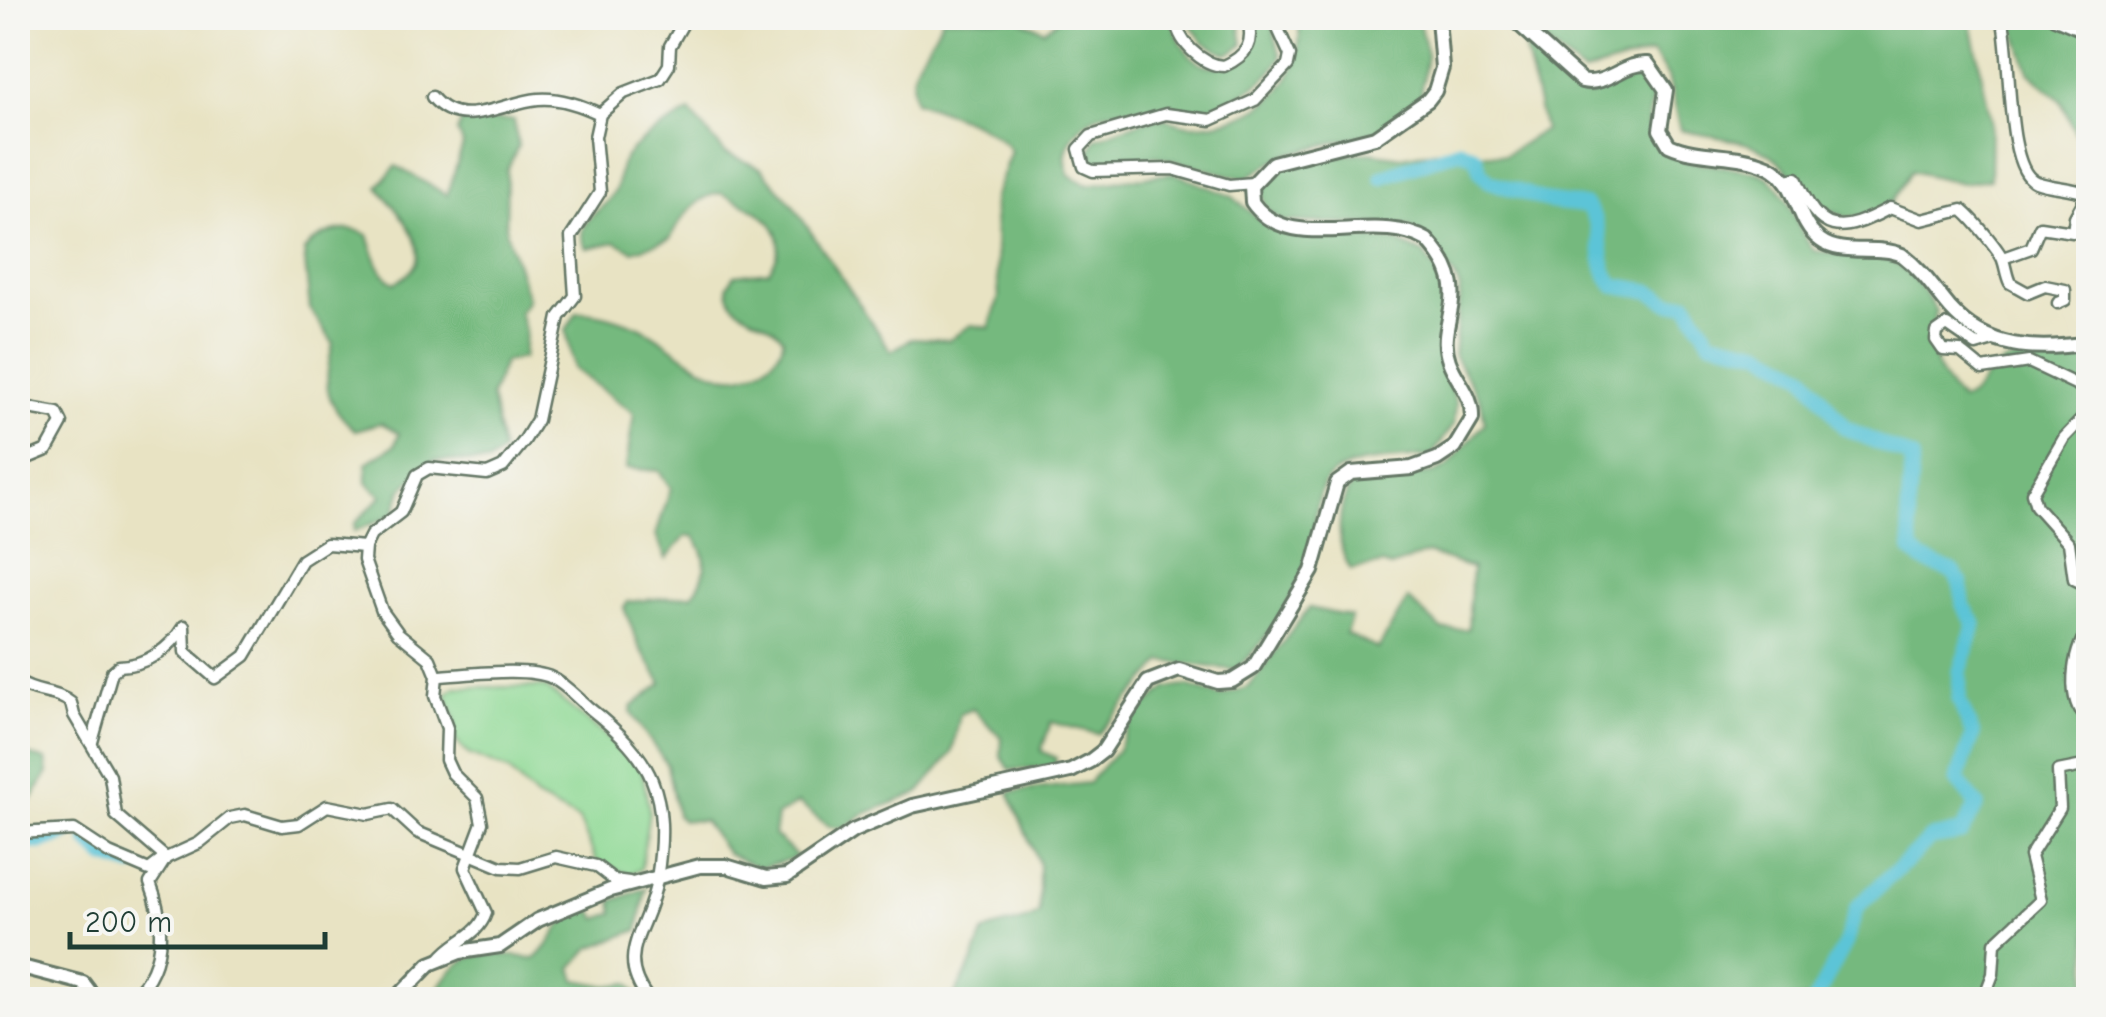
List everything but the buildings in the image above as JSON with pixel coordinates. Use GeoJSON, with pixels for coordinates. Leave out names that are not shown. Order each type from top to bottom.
{"type":"FeatureCollection","features":[{"type":"Feature","properties":{"kind":"main road"},"geometry":{"type":"LineString","coordinates":[[395,1000],[440,959],[500,946],[538,920],[610,890],[700,866],[726,866],[772,878],[787,876],[853,831],[912,806],[952,794],[1071,771],[1102,751],[1148,682],[1179,670],[1218,682],[1232,680],[1254,668],[1312,571],[1337,483],[1350,473],[1412,468],[1438,459],[1466,434],[1473,408],[1447,358],[1453,285],[1435,249],[1418,235],[1388,230],[1290,230],[1272,223],[1252,202],[1254,183],[1273,164],[1375,137],[1428,100],[1436,91],[1442,68],[1438,18]]}},
{"type":"Feature","properties":{"kind":"main road"},"geometry":{"type":"LineString","coordinates":[[1512,18],[1534,42],[1582,81],[1601,81],[1634,64],[1648,64],[1666,90],[1660,130],[1670,145],[1766,165],[1787,180],[1808,229],[1818,239],[1830,246],[1890,250],[1902,255],[1962,320],[1993,340],[2044,349],[2088,343]]}},
{"type":"Feature","properties":{"kind":"main road"},"geometry":{"type":"LineString","coordinates":[[18,966],[83,983],[96,1000]]}},
{"type":"Feature","properties":{"kind":"street"},"geometry":{"type":"LineString","coordinates":[[440,959],[449,947],[478,930],[486,913],[481,896],[466,877],[467,854],[482,823],[481,811],[477,798],[452,773],[446,760],[447,728],[435,696],[437,676],[430,659],[398,633],[382,611],[364,560],[365,547],[371,534],[400,512],[417,475],[429,468],[487,474],[504,468],[537,420],[560,317],[575,296],[571,237],[602,184],[595,136],[600,114],[624,93],[660,79],[686,18]]}},
{"type":"Feature","properties":{"kind":"street"},"geometry":{"type":"LineString","coordinates":[[1176,18],[1176,28],[1197,55],[1224,66],[1247,51],[1252,41],[1248,18]]}},
{"type":"Feature","properties":{"kind":"street"},"geometry":{"type":"LineString","coordinates":[[1254,183],[1229,185],[1173,169],[1093,171],[1084,167],[1079,149],[1091,136],[1166,114],[1211,120],[1255,100],[1288,65],[1290,55],[1274,18]]}},
{"type":"Feature","properties":{"kind":"street"},"geometry":{"type":"LineString","coordinates":[[2002,18],[2014,140],[2026,174],[2034,181],[2088,194],[2075,217],[2073,232],[2040,228],[2032,248],[2003,258]]}},
{"type":"Feature","properties":{"kind":"street"},"geometry":{"type":"LineString","coordinates":[[2053,18],[2088,33]]}},
{"type":"Feature","properties":{"kind":"street"},"geometry":{"type":"LineString","coordinates":[[432,97],[439,105],[475,114],[496,113],[541,98],[600,114]]}},
{"type":"Feature","properties":{"kind":"street"},"geometry":{"type":"LineString","coordinates":[[1787,180],[1796,178],[1809,208],[1830,225],[1842,228],[1890,208],[1922,220],[1962,210],[1973,217],[1986,240],[2003,258],[2004,270],[2019,290],[2039,291],[2046,286],[2065,290],[2065,300],[2058,303]]}},
{"type":"Feature","properties":{"kind":"street"},"geometry":{"type":"LineString","coordinates":[[1993,340],[1976,345],[1947,325],[1937,332],[1936,340],[1943,350],[1960,350],[1982,369],[2028,362],[2088,390]]}},
{"type":"Feature","properties":{"kind":"street"},"geometry":{"type":"LineString","coordinates":[[18,406],[56,413],[62,423],[47,450],[18,462]]}},
{"type":"Feature","properties":{"kind":"street"},"geometry":{"type":"LineString","coordinates":[[2088,413],[2064,438],[2032,493],[2036,506],[2070,543],[2074,579],[2088,586]]}},
{"type":"Feature","properties":{"kind":"street"},"geometry":{"type":"LineString","coordinates":[[92,742],[112,672],[119,666],[135,665],[170,648],[184,626],[185,652],[214,678],[245,656],[302,560],[328,544],[365,547]]}},
{"type":"Feature","properties":{"kind":"street"},"geometry":{"type":"LineString","coordinates":[[2088,630],[2080,645],[2073,687],[2076,708],[2088,721]]}},
{"type":"Feature","properties":{"kind":"street"},"geometry":{"type":"LineString","coordinates":[[437,676],[550,677],[640,753],[654,778],[658,810],[657,880],[642,933],[630,953],[630,970],[650,1000]]}},
{"type":"Feature","properties":{"kind":"street"},"geometry":{"type":"LineString","coordinates":[[18,682],[34,694],[66,698],[110,776],[116,814],[165,859]]}},
{"type":"Feature","properties":{"kind":"street"},"geometry":{"type":"LineString","coordinates":[[1983,1000],[1993,974],[1995,943],[2042,900],[2030,856],[2060,808],[2058,771],[2088,765]]}},
{"type":"Feature","properties":{"kind":"street"},"geometry":{"type":"LineString","coordinates":[[18,833],[74,830],[109,853],[148,870],[199,843],[230,818],[245,815],[282,826],[299,824],[327,806],[368,814],[392,809],[417,832],[513,869],[556,856],[596,866],[614,880],[640,884]]}},
{"type":"Feature","properties":{"kind":"street"},"geometry":{"type":"LineString","coordinates":[[128,1000],[139,992],[155,963],[162,912],[150,883],[165,859]]}},
{"type":"Feature","properties":{"kind":"green space"},"geometry":{"type":"Polygon","coordinates":[[[942,18],[1017,18],[1044,30],[1060,18],[1172,18],[1184,47],[1202,64],[1213,66],[1225,65],[1252,49],[1253,18],[1270,18],[1281,57],[1256,85],[1234,99],[1209,107],[1129,109],[1097,116],[1083,124],[1069,143],[1066,156],[1070,175],[1087,185],[1174,173],[1233,197],[1263,223],[1290,235],[1394,240],[1424,254],[1444,283],[1438,349],[1456,404],[1454,424],[1432,455],[1356,464],[1327,479],[1302,575],[1273,627],[1235,670],[1163,661],[1098,734],[1051,722],[1041,751],[1056,758],[1055,766],[1010,770],[1001,756],[1002,738],[973,709],[960,714],[952,753],[919,793],[864,814],[843,829],[830,827],[798,803],[777,816],[774,835],[798,857],[760,868],[728,854],[704,821],[682,820],[677,815],[667,765],[631,713],[632,707],[662,683],[639,646],[624,608],[628,602],[692,595],[702,580],[704,559],[694,536],[686,536],[666,559],[656,535],[671,488],[659,471],[626,468],[634,413],[574,369],[566,330],[577,312],[599,314],[652,334],[711,372],[744,375],[762,368],[777,355],[783,338],[777,330],[734,304],[728,285],[735,275],[769,271],[777,256],[776,231],[759,214],[721,193],[697,203],[670,239],[633,251],[616,242],[587,248],[582,232],[614,193],[620,166],[627,155],[652,134],[690,112],[725,153],[761,168],[792,204],[891,351],[913,338],[949,340],[971,325],[989,328],[999,297],[993,200],[1011,151],[981,126],[915,101],[916,66],[942,18]]]}},
{"type":"Feature","properties":{"kind":"green space"},"geometry":{"type":"Polygon","coordinates":[[[1193,18],[1239,18],[1243,45],[1227,54],[1203,42],[1192,27],[1193,18]]]}},
{"type":"Feature","properties":{"kind":"green space"},"geometry":{"type":"Polygon","coordinates":[[[1298,18],[1418,18],[1427,55],[1421,95],[1379,131],[1284,155],[1245,179],[1156,156],[1116,163],[1095,162],[1090,151],[1096,138],[1134,124],[1156,118],[1189,125],[1218,122],[1258,107],[1287,81],[1299,42],[1298,18]]]}},
{"type":"Feature","properties":{"kind":"green space"},"geometry":{"type":"Polygon","coordinates":[[[1524,18],[1970,18],[1991,120],[1990,179],[1962,183],[1911,171],[1882,218],[1846,217],[1807,202],[1784,166],[1756,147],[1681,130],[1668,77],[1652,53],[1583,73],[1535,35],[1524,18]]]}},
{"type":"Feature","properties":{"kind":"green space"},"geometry":{"type":"Polygon","coordinates":[[[2011,18],[2088,18],[2088,149],[2079,141],[2061,101],[2029,72],[2011,18]]]}},
{"type":"Feature","properties":{"kind":"green space"},"geometry":{"type":"Polygon","coordinates":[[[1524,45],[1588,96],[1633,78],[1652,83],[1655,88],[1648,126],[1654,142],[1666,153],[1757,172],[1770,179],[1784,195],[1814,251],[1873,256],[1899,266],[1923,290],[1936,311],[1935,360],[1944,380],[1961,401],[2004,363],[2088,354],[2088,999],[952,1000],[983,933],[1039,913],[1039,864],[1009,792],[1088,783],[1117,751],[1135,714],[1167,688],[1187,686],[1220,696],[1249,687],[1309,608],[1351,617],[1346,634],[1378,649],[1408,599],[1442,630],[1468,629],[1472,568],[1427,553],[1391,567],[1383,564],[1351,570],[1340,537],[1341,512],[1355,481],[1434,473],[1447,467],[1485,423],[1481,402],[1454,355],[1460,289],[1455,277],[1410,227],[1282,221],[1266,209],[1261,189],[1283,164],[1295,159],[1369,152],[1402,157],[1435,151],[1505,155],[1544,130],[1524,45]]]}},
{"type":"Feature","properties":{"kind":"green space"},"geometry":{"type":"Polygon","coordinates":[[[462,120],[514,120],[518,146],[507,170],[506,231],[528,299],[519,312],[525,332],[523,358],[504,362],[491,396],[502,452],[488,463],[434,460],[402,489],[394,515],[354,531],[354,524],[382,496],[367,483],[367,463],[395,445],[399,433],[381,423],[355,430],[331,401],[327,381],[333,343],[310,309],[304,251],[317,239],[351,230],[368,235],[388,279],[394,283],[409,273],[417,262],[414,236],[378,187],[396,166],[447,195],[463,145],[457,132],[462,120]]]}},
{"type":"Feature","properties":{"kind":"green space"},"geometry":{"type":"Polygon","coordinates":[[[455,687],[545,687],[641,764],[649,810],[641,869],[630,874],[598,864],[579,820],[536,798],[508,770],[468,754],[454,739],[455,719],[446,694],[455,687]]]}},
{"type":"Feature","properties":{"kind":"green space"},"geometry":{"type":"Polygon","coordinates":[[[18,752],[46,760],[48,773],[18,821],[18,752]]]}},
{"type":"Feature","properties":{"kind":"green space"},"geometry":{"type":"Polygon","coordinates":[[[646,888],[638,930],[590,948],[572,968],[576,980],[608,986],[628,983],[641,999],[432,1000],[462,962],[486,954],[535,959],[570,915],[589,906],[598,919],[614,913],[612,901],[646,888]]]}},
{"type":"Feature","properties":{"kind":"waterway"},"geometry":{"type":"LineString","coordinates":[[1382,177],[1460,150],[1476,157],[1480,171],[1489,181],[1546,201],[1586,206],[1597,225],[1604,267],[1614,285],[1649,291],[1670,303],[1687,303],[1710,340],[1761,351],[1805,375],[1845,428],[1912,458],[1908,511],[1912,551],[1922,560],[1953,572],[1961,583],[1963,605],[1975,624],[1960,671],[1959,700],[1973,735],[1957,780],[1977,805],[1961,833],[1931,838],[1857,907],[1846,942],[1815,1000]]}},
{"type":"Feature","properties":{"kind":"waterway"},"geometry":{"type":"LineString","coordinates":[[18,842],[43,842],[67,833]]}},
{"type":"Feature","properties":{"kind":"waterway"},"geometry":{"type":"LineString","coordinates":[[88,841],[105,857],[132,866]]}}]}
